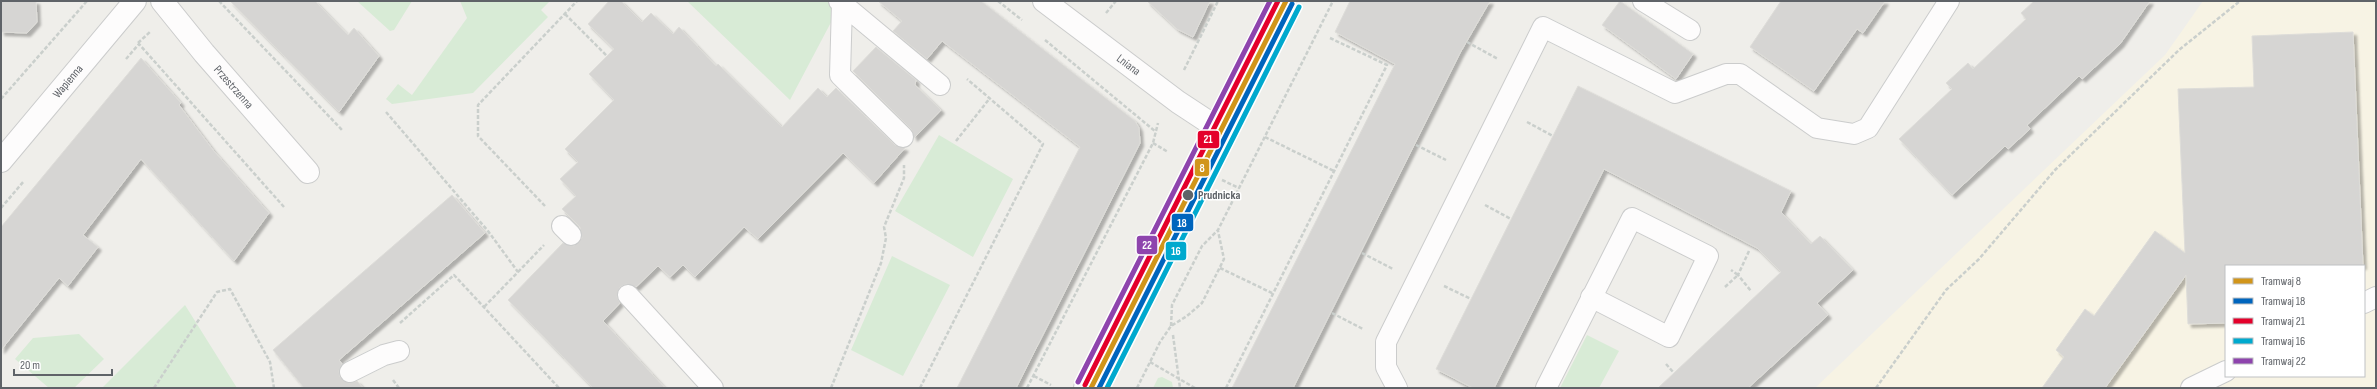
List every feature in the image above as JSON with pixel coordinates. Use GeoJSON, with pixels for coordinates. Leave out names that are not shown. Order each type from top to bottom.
{"type":"FeatureCollection","features":[{"type":"Feature","properties":{"kind":"street","name":"Wapienna"},"geometry":{"type":"LineString","coordinates":[[1,161],[135,1]]}},
{"type":"Feature","properties":{"kind":"street","name":"Przestrzenna"},"geometry":{"type":"LineString","coordinates":[[162,1],[308,172]]}},
{"type":"Feature","properties":{"kind":"street","name":"Lniana"},"geometry":{"type":"LineString","coordinates":[[1044,1],[1178,102],[1216,127]]}},
{"type":"Feature","properties":{"kind":"street"},"geometry":{"type":"LineString","coordinates":[[1085,388],[1279,1]]}},
{"type":"Feature","properties":{"kind":"lane"},"geometry":{"type":"LineString","coordinates":[[1643,1],[1690,30]]}},
{"type":"Feature","properties":{"kind":"lane"},"geometry":{"type":"LineString","coordinates":[[1397,388],[1386,367],[1386,342],[1543,27],[1675,93],[1726,74],[1740,74],[1817,128],[1854,134],[1868,128],[1949,1]]}},
{"type":"Feature","properties":{"kind":"lane"},"geometry":{"type":"LineString","coordinates":[[841,3],[940,85]]}},
{"type":"Feature","properties":{"kind":"lane"},"geometry":{"type":"LineString","coordinates":[[841,3],[840,75],[903,137]]}},
{"type":"Feature","properties":{"kind":"lane"},"geometry":{"type":"LineString","coordinates":[[1546,388],[1591,297],[1632,218],[1708,256],[1669,337],[1591,297]]}},
{"type":"Feature","properties":{"kind":"lane"},"geometry":{"type":"LineString","coordinates":[[628,295],[713,388]]}},
{"type":"Feature","properties":{"kind":"lane"},"geometry":{"type":"LineString","coordinates":[[2365,302],[2376,297]]}},
{"type":"Feature","properties":{"kind":"lane"},"geometry":{"type":"LineString","coordinates":[[350,372],[376,359],[399,352]]}},
{"type":"Feature","properties":{"kind":"lane"},"geometry":{"type":"LineString","coordinates":[[2191,388],[2225,371]]}},
{"type":"Feature","properties":{"kind":"path"},"geometry":{"type":"LineString","coordinates":[[1,99],[87,1]]}},
{"type":"Feature","properties":{"kind":"path"},"geometry":{"type":"LineString","coordinates":[[219,1],[343,131]]}},
{"type":"Feature","properties":{"kind":"path"},"geometry":{"type":"LineString","coordinates":[[561,224],[478,136],[478,105],[577,1]]}},
{"type":"Feature","properties":{"kind":"path"},"geometry":{"type":"LineString","coordinates":[[998,1],[1025,23]]}},
{"type":"Feature","properties":{"kind":"path"},"geometry":{"type":"LineString","coordinates":[[1104,15],[1116,1]]}},
{"type":"Feature","properties":{"kind":"path"},"geometry":{"type":"LineString","coordinates":[[1181,75],[1218,1]]}},
{"type":"Feature","properties":{"kind":"path"},"geometry":{"type":"LineString","coordinates":[[1171,326],[1172,305],[1202,246],[1218,230],[1333,1]]}},
{"type":"Feature","properties":{"kind":"path"},"geometry":{"type":"LineString","coordinates":[[1876,388],[1946,290],[1979,259],[2055,170],[2179,50],[2240,1]]}},
{"type":"Feature","properties":{"kind":"path"},"geometry":{"type":"LineString","coordinates":[[565,14],[607,56]]}},
{"type":"Feature","properties":{"kind":"path"},"geometry":{"type":"LineString","coordinates":[[1042,38],[1156,132]]}},
{"type":"Feature","properties":{"kind":"path"},"geometry":{"type":"LineString","coordinates":[[1226,388],[1272,293],[1387,66],[1330,38]]}},
{"type":"Feature","properties":{"kind":"path"},"geometry":{"type":"LineString","coordinates":[[1467,42],[1521,71]]}},
{"type":"Feature","properties":{"kind":"path"},"geometry":{"type":"LineString","coordinates":[[123,62],[139,44],[284,207]]}},
{"type":"Feature","properties":{"kind":"path"},"geometry":{"type":"LineString","coordinates":[[920,388],[1043,144],[966,77]]}},
{"type":"Feature","properties":{"kind":"path"},"geometry":{"type":"LineString","coordinates":[[956,141],[990,98]]}},
{"type":"Feature","properties":{"kind":"path"},"geometry":{"type":"LineString","coordinates":[[386,112],[488,231],[518,272]]}},
{"type":"Feature","properties":{"kind":"path"},"geometry":{"type":"LineString","coordinates":[[1027,388],[1153,143],[1160,117]]}},
{"type":"Feature","properties":{"kind":"path"},"geometry":{"type":"LineString","coordinates":[[831,388],[881,263],[886,238],[884,227],[904,178],[904,164],[899,152],[903,137]]}},
{"type":"Feature","properties":{"kind":"path"},"geometry":{"type":"LineString","coordinates":[[1265,137],[1334,171]]}},
{"type":"Feature","properties":{"kind":"path"},"geometry":{"type":"LineString","coordinates":[[1153,143],[1168,152]]}},
{"type":"Feature","properties":{"kind":"path"},"geometry":{"type":"LineString","coordinates":[[1416,145],[1470,172]]}},
{"type":"Feature","properties":{"kind":"path"},"geometry":{"type":"LineString","coordinates":[[1,208],[26,178]]}},
{"type":"Feature","properties":{"kind":"path"},"geometry":{"type":"LineString","coordinates":[[1222,180],[1239,188]]}},
{"type":"Feature","properties":{"kind":"path"},"geometry":{"type":"LineString","coordinates":[[1137,388],[1171,326],[1199,308],[1220,268],[1224,259],[1218,230]]}},
{"type":"Feature","properties":{"kind":"path"},"geometry":{"type":"LineString","coordinates":[[483,308],[542,248]]}},
{"type":"Feature","properties":{"kind":"path"},"geometry":{"type":"LineString","coordinates":[[1749,251],[1738,275],[1751,291]]}},
{"type":"Feature","properties":{"kind":"path"},"geometry":{"type":"LineString","coordinates":[[1362,253],[1416,282]]}},
{"type":"Feature","properties":{"kind":"path"},"geometry":{"type":"LineString","coordinates":[[1220,268],[1272,293]]}},
{"type":"Feature","properties":{"kind":"path"},"geometry":{"type":"LineString","coordinates":[[399,388],[376,359],[382,339],[454,276],[559,388]]}},
{"type":"Feature","properties":{"kind":"path"},"geometry":{"type":"LineString","coordinates":[[154,388],[217,292],[230,289],[270,362],[274,388]]}},
{"type":"Feature","properties":{"kind":"path"},"geometry":{"type":"LineString","coordinates":[[1332,313],[1386,342]]}},
{"type":"Feature","properties":{"kind":"path"},"geometry":{"type":"LineString","coordinates":[[1173,335],[1180,388]]}},
{"type":"Feature","properties":{"kind":"path"},"geometry":{"type":"LineString","coordinates":[[1150,362],[1196,388]]}},
{"type":"Feature","properties":{"kind":"path"},"geometry":{"type":"LineString","coordinates":[[1034,376],[1051,385]]}},
{"type":"Feature","properties":{"kind":"shaded area"},"geometry":{"type":"Polygon","coordinates":[[[2203,1],[2376,1],[2376,388],[1815,388],[2165,55],[2203,1]]]}},
{"type":"Feature","properties":{"kind":"green space"},"geometry":{"type":"Polygon","coordinates":[[[357,1],[412,1],[394,30],[390,31],[357,1]]]}},
{"type":"Feature","properties":{"kind":"green space"},"geometry":{"type":"Polygon","coordinates":[[[460,1],[550,1],[541,10],[548,17],[473,93],[392,104],[386,99],[398,84],[412,95],[467,18],[460,1]]]}},
{"type":"Feature","properties":{"kind":"green space"},"geometry":{"type":"Polygon","coordinates":[[[687,1],[827,1],[838,9],[790,100],[687,1]]]}},
{"type":"Feature","properties":{"kind":"green space"},"geometry":{"type":"Polygon","coordinates":[[[939,135],[1013,179],[973,257],[895,211],[939,135]]]}},
{"type":"Feature","properties":{"kind":"green space"},"geometry":{"type":"Polygon","coordinates":[[[892,256],[950,285],[903,376],[851,350],[892,256]]]}},
{"type":"Feature","properties":{"kind":"green space"},"geometry":{"type":"Polygon","coordinates":[[[185,305],[237,388],[102,388],[185,305]]]}},
{"type":"Feature","properties":{"kind":"green space"},"geometry":{"type":"Polygon","coordinates":[[[79,334],[104,359],[74,388],[49,388],[15,359],[33,338],[79,334]]]}},
{"type":"Feature","properties":{"kind":"green space"},"geometry":{"type":"Polygon","coordinates":[[[1587,335],[1619,351],[1599,388],[1560,388],[1587,335]]]}},
{"type":"Feature","properties":{"kind":"green space"},"geometry":{"type":"Polygon","coordinates":[[[1162,377],[1172,382],[1173,388],[1153,388],[1158,378],[1162,377]]]}},
{"type":"Feature","properties":{"kind":"building"},"geometry":{"type":"Polygon","coordinates":[[[1,1],[36,1],[37,22],[27,33],[1,32],[1,1]]]}},
{"type":"Feature","properties":{"kind":"building"},"geometry":{"type":"Polygon","coordinates":[[[230,1],[315,1],[348,35],[354,28],[379,56],[339,112],[230,1]]]}},
{"type":"Feature","properties":{"kind":"building"},"geometry":{"type":"Polygon","coordinates":[[[609,1],[621,1],[642,22],[651,13],[673,34],[679,27],[716,66],[718,64],[782,127],[818,88],[827,97],[836,88],[895,145],[905,148],[874,183],[843,153],[758,239],[744,227],[695,277],[683,265],[670,277],[658,266],[636,287],[626,284],[620,287],[617,297],[620,303],[603,321],[665,388],[593,388],[508,300],[563,243],[574,246],[582,238],[580,227],[562,209],[576,196],[560,179],[578,162],[565,149],[614,100],[589,74],[614,49],[588,24],[609,1]]]}},
{"type":"Feature","properties":{"kind":"building"},"geometry":{"type":"Polygon","coordinates":[[[878,1],[981,1],[1135,121],[1139,128],[1140,143],[1016,388],[957,388],[1080,147],[942,41],[927,59],[893,31],[902,21],[878,1]]]}},
{"type":"Feature","properties":{"kind":"building"},"geometry":{"type":"Polygon","coordinates":[[[1147,1],[1210,1],[1193,37],[1177,29],[1147,1]]]}},
{"type":"Feature","properties":{"kind":"building"},"geometry":{"type":"Polygon","coordinates":[[[1350,1],[1490,1],[1460,53],[1293,388],[1232,388],[1395,64],[1335,32],[1350,1]]]}},
{"type":"Feature","properties":{"kind":"building"},"geometry":{"type":"Polygon","coordinates":[[[1620,1],[1693,54],[1676,79],[1602,25],[1620,1]]]}},
{"type":"Feature","properties":{"kind":"building"},"geometry":{"type":"Polygon","coordinates":[[[1781,1],[1885,1],[1863,33],[1857,29],[1814,91],[1750,47],[1781,1]]]}},
{"type":"Feature","properties":{"kind":"building"},"geometry":{"type":"Polygon","coordinates":[[[2034,1],[2150,1],[2120,44],[2082,79],[2079,76],[2027,125],[2030,129],[2008,149],[2005,146],[1952,195],[1899,139],[1952,89],[1946,83],[1968,63],[1973,69],[2026,19],[2021,13],[2034,1]]]}},
{"type":"Feature","properties":{"kind":"building"},"geometry":{"type":"Polygon","coordinates":[[[2353,32],[2363,265],[2225,265],[2225,323],[2188,324],[2186,275],[2105,388],[2042,388],[2064,357],[2056,350],[2085,309],[2094,316],[2155,231],[2185,253],[2178,89],[2254,87],[2252,36],[2353,32]]]}},
{"type":"Feature","properties":{"kind":"building"},"geometry":{"type":"Polygon","coordinates":[[[876,47],[916,80],[915,85],[941,110],[914,138],[911,129],[853,71],[876,47]]]}},
{"type":"Feature","properties":{"kind":"building"},"geometry":{"type":"Polygon","coordinates":[[[141,58],[181,103],[179,105],[213,150],[269,213],[234,261],[141,159],[83,235],[98,247],[68,286],[59,278],[1,350],[1,227],[141,58]]]}},
{"type":"Feature","properties":{"kind":"building"},"geometry":{"type":"Polygon","coordinates":[[[1578,86],[1791,191],[1781,212],[1811,244],[1820,236],[1853,270],[1817,303],[1828,315],[1748,388],[1658,388],[1781,272],[1757,248],[1604,169],[1494,388],[1473,388],[1436,369],[1578,86]]]}},
{"type":"Feature","properties":{"kind":"building"},"geometry":{"type":"Polygon","coordinates":[[[452,195],[485,233],[339,360],[342,364],[339,371],[340,377],[349,383],[357,381],[363,388],[304,388],[273,350],[452,195]]]}},
{"type":"Feature","properties":{"kind":"tram line","name":"22"},"geometry":{"type":"LineString","coordinates":[[1078,382],[1270,1]]}},
{"type":"Feature","properties":{"kind":"tram line","name":"21"},"geometry":{"type":"LineString","coordinates":[[1085,385],[1278,1]]}},
{"type":"Feature","properties":{"kind":"tram line","name":"8"},"geometry":{"type":"LineString","coordinates":[[1091,388],[1286,1]]}},
{"type":"Feature","properties":{"kind":"tram line","name":"18"},"geometry":{"type":"LineString","coordinates":[[1099,388],[1292,4]]}},
{"type":"Feature","properties":{"kind":"tram line","name":"16"},"geometry":{"type":"LineString","coordinates":[[1107,388],[1299,7]]}},
{"type":"Feature","properties":{"kind":"place","name":"Prudnicka"},"geometry":{"type":"Point","coordinates":[1188,195]}}]}
